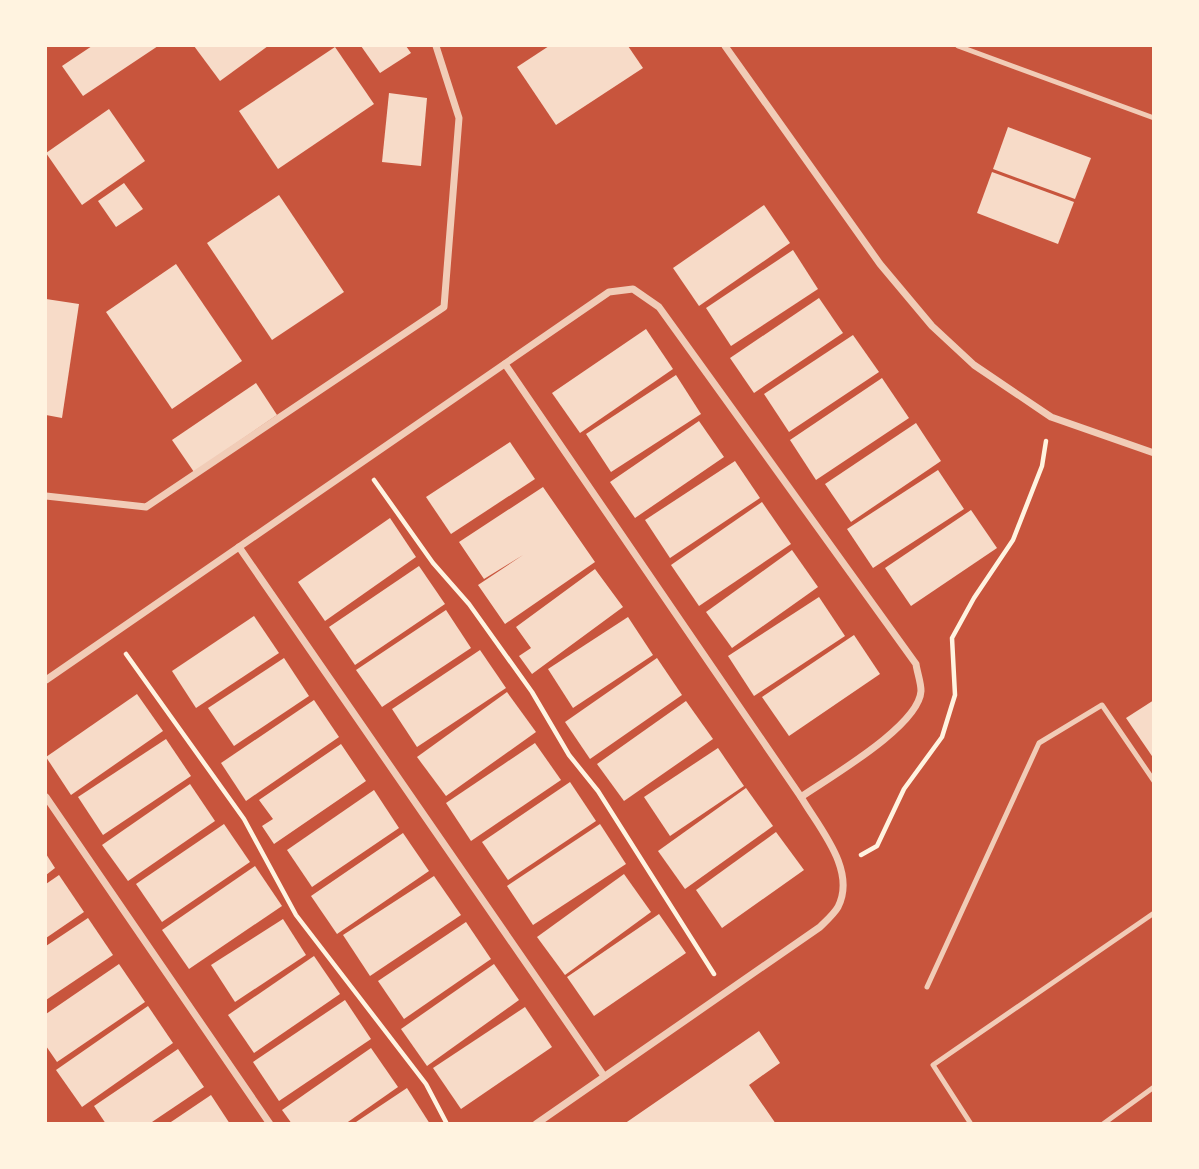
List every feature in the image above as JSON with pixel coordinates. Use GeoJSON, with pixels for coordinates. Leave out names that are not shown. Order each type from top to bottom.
{"type":"FeatureCollection","features":[{"type":"Feature","properties":{"kind":"street"},"geometry":{"type":"LineString","coordinates":[[46,496],[146,507],[444,307],[459,118],[436,46]]}},
{"type":"Feature","properties":{"kind":"street"},"geometry":{"type":"LineString","coordinates":[[725,46],[880,264],[932,326],[974,365],[1051,417],[1153,453]]}},
{"type":"Feature","properties":{"kind":"street"},"geometry":{"type":"LineString","coordinates":[[46,680],[610,292],[633,289],[659,307],[916,664],[921,691],[914,710],[884,740],[801,797]]}},
{"type":"Feature","properties":{"kind":"street"},"geometry":{"type":"LineString","coordinates":[[505,364],[801,797],[843,867],[843,891],[838,908],[820,927],[536,1124]]}},
{"type":"Feature","properties":{"kind":"street"},"geometry":{"type":"LineString","coordinates":[[239,547],[604,1076]]}},
{"type":"Feature","properties":{"kind":"street"},"geometry":{"type":"LineString","coordinates":[[46,797],[270,1124]]}},
{"type":"Feature","properties":{"kind":"lane"},"geometry":{"type":"LineString","coordinates":[[958,46],[1153,118]]}},
{"type":"Feature","properties":{"kind":"lane"},"geometry":{"type":"LineString","coordinates":[[927,987],[1039,743],[1102,705],[1153,781]]}},
{"type":"Feature","properties":{"kind":"lane"},"geometry":{"type":"LineString","coordinates":[[971,1124],[933,1065],[1153,913]]}},
{"type":"Feature","properties":{"kind":"lane"},"geometry":{"type":"LineString","coordinates":[[1103,1124],[1153,1087]]}},
{"type":"Feature","properties":{"kind":"path"},"geometry":{"type":"LineString","coordinates":[[843,867],[877,846],[904,789],[942,737],[955,695],[952,638],[974,598],[1013,540],[1042,466],[1051,417]]}},
{"type":"Feature","properties":{"kind":"path"},"geometry":{"type":"LineString","coordinates":[[362,463],[433,563],[469,604],[532,692],[569,755],[598,791],[726,992]]}},
{"type":"Feature","properties":{"kind":"path"},"geometry":{"type":"LineString","coordinates":[[112,635],[244,819],[296,915],[426,1084],[447,1124]]}},
{"type":"Feature","properties":{"kind":"building"},"geometry":{"type":"Polygon","coordinates":[[[92,46],[158,46],[83,96],[62,66],[92,46]]]}},
{"type":"Feature","properties":{"kind":"building"},"geometry":{"type":"Polygon","coordinates":[[[194,46],[268,46],[220,81],[194,46]]]}},
{"type":"Feature","properties":{"kind":"building"},"geometry":{"type":"Polygon","coordinates":[[[361,46],[406,46],[411,53],[380,73],[361,46]]]}},
{"type":"Feature","properties":{"kind":"building"},"geometry":{"type":"Polygon","coordinates":[[[549,46],[628,46],[643,68],[556,125],[517,67],[549,46]]]}},
{"type":"Feature","properties":{"kind":"building"},"geometry":{"type":"Polygon","coordinates":[[[335,47],[374,104],[278,169],[239,111],[335,47]]]}},
{"type":"Feature","properties":{"kind":"building"},"geometry":{"type":"Polygon","coordinates":[[[389,93],[427,98],[421,166],[382,162],[389,93]]]}},
{"type":"Feature","properties":{"kind":"building"},"geometry":{"type":"Polygon","coordinates":[[[109,109],[145,161],[82,205],[46,153],[109,109]]]}},
{"type":"Feature","properties":{"kind":"building"},"geometry":{"type":"Polygon","coordinates":[[[1008,127],[1091,158],[1075,199],[993,169],[1008,127]]]}},
{"type":"Feature","properties":{"kind":"building"},"geometry":{"type":"Polygon","coordinates":[[[992,172],[1074,202],[1058,244],[977,213],[992,172]]]}},
{"type":"Feature","properties":{"kind":"building"},"geometry":{"type":"Polygon","coordinates":[[[124,183],[143,209],[116,227],[98,201],[124,183]]]}},
{"type":"Feature","properties":{"kind":"building"},"geometry":{"type":"Polygon","coordinates":[[[279,195],[344,292],[272,340],[207,243],[279,195]]]}},
{"type":"Feature","properties":{"kind":"building"},"geometry":{"type":"Polygon","coordinates":[[[764,205],[790,243],[699,306],[673,268],[764,205]]]}},
{"type":"Feature","properties":{"kind":"building"},"geometry":{"type":"Polygon","coordinates":[[[793,250],[818,289],[731,346],[706,308],[793,250]]]}},
{"type":"Feature","properties":{"kind":"building"},"geometry":{"type":"Polygon","coordinates":[[[176,264],[242,361],[172,409],[106,312],[176,264]]]}},
{"type":"Feature","properties":{"kind":"building"},"geometry":{"type":"Polygon","coordinates":[[[819,298],[843,333],[754,393],[730,358],[819,298]]]}},
{"type":"Feature","properties":{"kind":"building"},"geometry":{"type":"Polygon","coordinates":[[[46,299],[79,304],[62,418],[46,415],[46,299]]]}},
{"type":"Feature","properties":{"kind":"building"},"geometry":{"type":"Polygon","coordinates":[[[646,329],[673,369],[580,433],[552,393],[646,329]]]}},
{"type":"Feature","properties":{"kind":"building"},"geometry":{"type":"Polygon","coordinates":[[[853,335],[879,372],[789,432],[764,394],[853,335]]]}},
{"type":"Feature","properties":{"kind":"building"},"geometry":{"type":"Polygon","coordinates":[[[676,375],[701,414],[611,472],[586,434],[676,375]]]}},
{"type":"Feature","properties":{"kind":"building"},"geometry":{"type":"Polygon","coordinates":[[[882,378],[909,418],[816,480],[790,440],[882,378]]]}},
{"type":"Feature","properties":{"kind":"building"},"geometry":{"type":"Polygon","coordinates":[[[256,383],[277,415],[194,472],[172,440],[256,383]]]}},
{"type":"Feature","properties":{"kind":"building"},"geometry":{"type":"Polygon","coordinates":[[[699,421],[724,457],[635,518],[610,482],[699,421]]]}},
{"type":"Feature","properties":{"kind":"building"},"geometry":{"type":"Polygon","coordinates":[[[916,423],[941,461],[851,522],[825,484],[916,423]]]}},
{"type":"Feature","properties":{"kind":"building"},"geometry":{"type":"Polygon","coordinates":[[[510,442],[535,479],[451,534],[426,497],[510,442]]]}},
{"type":"Feature","properties":{"kind":"building"},"geometry":{"type":"Polygon","coordinates":[[[735,461],[760,498],[670,558],[645,520],[735,461]]]}},
{"type":"Feature","properties":{"kind":"building"},"geometry":{"type":"Polygon","coordinates":[[[938,470],[964,509],[873,568],[847,529],[938,470]]]}},
{"type":"Feature","properties":{"kind":"building"},"geometry":{"type":"Polygon","coordinates":[[[543,487],[595,562],[505,624],[478,585],[523,555],[484,579],[459,542],[543,487]]]}},
{"type":"Feature","properties":{"kind":"building"},"geometry":{"type":"Polygon","coordinates":[[[762,502],[791,544],[699,606],[671,565],[762,502]]]}},
{"type":"Feature","properties":{"kind":"building"},"geometry":{"type":"Polygon","coordinates":[[[971,510],[997,548],[911,606],[885,568],[971,510]]]}},
{"type":"Feature","properties":{"kind":"building"},"geometry":{"type":"Polygon","coordinates":[[[390,518],[416,557],[325,621],[298,582],[390,518]]]}},
{"type":"Feature","properties":{"kind":"building"},"geometry":{"type":"Polygon","coordinates":[[[792,550],[818,587],[732,648],[706,612],[792,550]]]}},
{"type":"Feature","properties":{"kind":"building"},"geometry":{"type":"Polygon","coordinates":[[[419,566],[445,604],[355,665],[329,627],[419,566]]]}},
{"type":"Feature","properties":{"kind":"building"},"geometry":{"type":"Polygon","coordinates":[[[595,569],[623,607],[532,674],[519,656],[531,648],[516,627],[595,569]]]}},
{"type":"Feature","properties":{"kind":"building"},"geometry":{"type":"Polygon","coordinates":[[[819,597],[845,636],[754,696],[728,656],[819,597]]]}},
{"type":"Feature","properties":{"kind":"building"},"geometry":{"type":"Polygon","coordinates":[[[446,610],[471,648],[382,707],[356,670],[446,610]]]}},
{"type":"Feature","properties":{"kind":"building"},"geometry":{"type":"Polygon","coordinates":[[[254,616],[279,653],[196,708],[172,671],[254,616]]]}},
{"type":"Feature","properties":{"kind":"building"},"geometry":{"type":"Polygon","coordinates":[[[628,617],[653,655],[573,708],[548,669],[628,617]]]}},
{"type":"Feature","properties":{"kind":"building"},"geometry":{"type":"Polygon","coordinates":[[[854,635],[880,674],[789,736],[762,697],[854,635]]]}},
{"type":"Feature","properties":{"kind":"building"},"geometry":{"type":"Polygon","coordinates":[[[480,650],[506,688],[417,747],[392,709],[480,650]]]}},
{"type":"Feature","properties":{"kind":"building"},"geometry":{"type":"Polygon","coordinates":[[[284,658],[309,696],[234,746],[208,708],[284,658]]]}},
{"type":"Feature","properties":{"kind":"building"},"geometry":{"type":"Polygon","coordinates":[[[657,658],[682,695],[590,759],[565,722],[657,658]]]}},
{"type":"Feature","properties":{"kind":"building"},"geometry":{"type":"Polygon","coordinates":[[[507,692],[536,732],[446,796],[417,757],[507,692]]]}},
{"type":"Feature","properties":{"kind":"building"},"geometry":{"type":"Polygon","coordinates":[[[137,694],[163,731],[71,795],[46,757],[137,694]]]}},
{"type":"Feature","properties":{"kind":"building"},"geometry":{"type":"Polygon","coordinates":[[[314,700],[339,737],[246,801],[221,763],[314,700]]]}},
{"type":"Feature","properties":{"kind":"building"},"geometry":{"type":"Polygon","coordinates":[[[1154,700],[1154,759],[1126,718],[1154,700]]]}},
{"type":"Feature","properties":{"kind":"building"},"geometry":{"type":"Polygon","coordinates":[[[686,701],[713,739],[624,801],[597,764],[686,701]]]}},
{"type":"Feature","properties":{"kind":"building"},"geometry":{"type":"Polygon","coordinates":[[[166,739],[191,776],[103,835],[78,797],[166,739]]]}},
{"type":"Feature","properties":{"kind":"building"},"geometry":{"type":"Polygon","coordinates":[[[535,743],[561,780],[471,841],[446,803],[535,743]]]}},
{"type":"Feature","properties":{"kind":"building"},"geometry":{"type":"Polygon","coordinates":[[[341,744],[366,781],[274,844],[262,826],[273,819],[259,800],[341,744]]]}},
{"type":"Feature","properties":{"kind":"building"},"geometry":{"type":"Polygon","coordinates":[[[718,748],[744,786],[670,836],[644,797],[718,748]]]}},
{"type":"Feature","properties":{"kind":"building"},"geometry":{"type":"Polygon","coordinates":[[[570,782],[596,821],[508,880],[482,842],[570,782]]]}},
{"type":"Feature","properties":{"kind":"building"},"geometry":{"type":"Polygon","coordinates":[[[190,784],[215,821],[128,881],[102,845],[190,784]]]}},
{"type":"Feature","properties":{"kind":"building"},"geometry":{"type":"Polygon","coordinates":[[[746,788],[773,826],[685,889],[658,851],[746,788]]]}},
{"type":"Feature","properties":{"kind":"building"},"geometry":{"type":"Polygon","coordinates":[[[374,790],[399,828],[312,887],[287,850],[374,790]]]}},
{"type":"Feature","properties":{"kind":"building"},"geometry":{"type":"Polygon","coordinates":[[[224,824],[250,862],[162,922],[136,884],[224,824]]]}},
{"type":"Feature","properties":{"kind":"building"},"geometry":{"type":"Polygon","coordinates":[[[600,824],[626,864],[533,925],[507,886],[600,824]]]}},
{"type":"Feature","properties":{"kind":"building"},"geometry":{"type":"Polygon","coordinates":[[[776,832],[804,870],[722,928],[696,890],[776,832]]]}},
{"type":"Feature","properties":{"kind":"building"},"geometry":{"type":"Polygon","coordinates":[[[403,833],[429,871],[337,934],[311,896],[403,833]]]}},
{"type":"Feature","properties":{"kind":"building"},"geometry":{"type":"Polygon","coordinates":[[[46,854],[55,868],[46,875],[46,854]]]}},
{"type":"Feature","properties":{"kind":"building"},"geometry":{"type":"Polygon","coordinates":[[[255,866],[282,906],[189,969],[162,930],[255,866]]]}},
{"type":"Feature","properties":{"kind":"building"},"geometry":{"type":"Polygon","coordinates":[[[624,874],[651,912],[565,975],[537,937],[624,874]]]}},
{"type":"Feature","properties":{"kind":"building"},"geometry":{"type":"Polygon","coordinates":[[[59,875],[84,912],[46,938],[46,884],[59,875]]]}},
{"type":"Feature","properties":{"kind":"building"},"geometry":{"type":"Polygon","coordinates":[[[434,876],[461,915],[370,976],[343,935],[434,876]]]}},
{"type":"Feature","properties":{"kind":"building"},"geometry":{"type":"Polygon","coordinates":[[[659,914],[686,953],[594,1016],[567,977],[659,914]]]}},
{"type":"Feature","properties":{"kind":"building"},"geometry":{"type":"Polygon","coordinates":[[[88,918],[113,955],[46,1000],[46,946],[88,918]]]}},
{"type":"Feature","properties":{"kind":"building"},"geometry":{"type":"Polygon","coordinates":[[[283,919],[306,955],[235,1002],[211,965],[283,919]]]}},
{"type":"Feature","properties":{"kind":"building"},"geometry":{"type":"Polygon","coordinates":[[[466,922],[491,959],[404,1019],[378,981],[466,922]]]}},
{"type":"Feature","properties":{"kind":"building"},"geometry":{"type":"Polygon","coordinates":[[[314,956],[340,994],[254,1053],[228,1015],[314,956]]]}},
{"type":"Feature","properties":{"kind":"building"},"geometry":{"type":"Polygon","coordinates":[[[119,964],[145,1002],[57,1062],[46,1046],[46,1014],[119,964]]]}},
{"type":"Feature","properties":{"kind":"building"},"geometry":{"type":"Polygon","coordinates":[[[494,964],[519,1000],[427,1066],[401,1029],[494,964]]]}},
{"type":"Feature","properties":{"kind":"building"},"geometry":{"type":"Polygon","coordinates":[[[345,1000],[371,1039],[279,1101],[253,1062],[345,1000]]]}},
{"type":"Feature","properties":{"kind":"building"},"geometry":{"type":"Polygon","coordinates":[[[148,1006],[173,1043],[82,1107],[56,1070],[148,1006]]]}},
{"type":"Feature","properties":{"kind":"building"},"geometry":{"type":"Polygon","coordinates":[[[525,1007],[552,1047],[461,1109],[433,1068],[525,1007]]]}},
{"type":"Feature","properties":{"kind":"building"},"geometry":{"type":"Polygon","coordinates":[[[759,1031],[780,1063],[749,1085],[776,1124],[624,1124],[759,1031]]]}},
{"type":"Feature","properties":{"kind":"building"},"geometry":{"type":"Polygon","coordinates":[[[371,1048],[398,1087],[345,1124],[292,1124],[282,1110],[371,1048]]]}},
{"type":"Feature","properties":{"kind":"building"},"geometry":{"type":"Polygon","coordinates":[[[178,1049],[204,1087],[149,1124],[106,1124],[94,1106],[178,1049]]]}},
{"type":"Feature","properties":{"kind":"building"},"geometry":{"type":"Polygon","coordinates":[[[407,1088],[430,1124],[353,1124],[407,1088]]]}},
{"type":"Feature","properties":{"kind":"building"},"geometry":{"type":"Polygon","coordinates":[[[211,1095],[230,1124],[168,1124],[211,1095]]]}}]}
